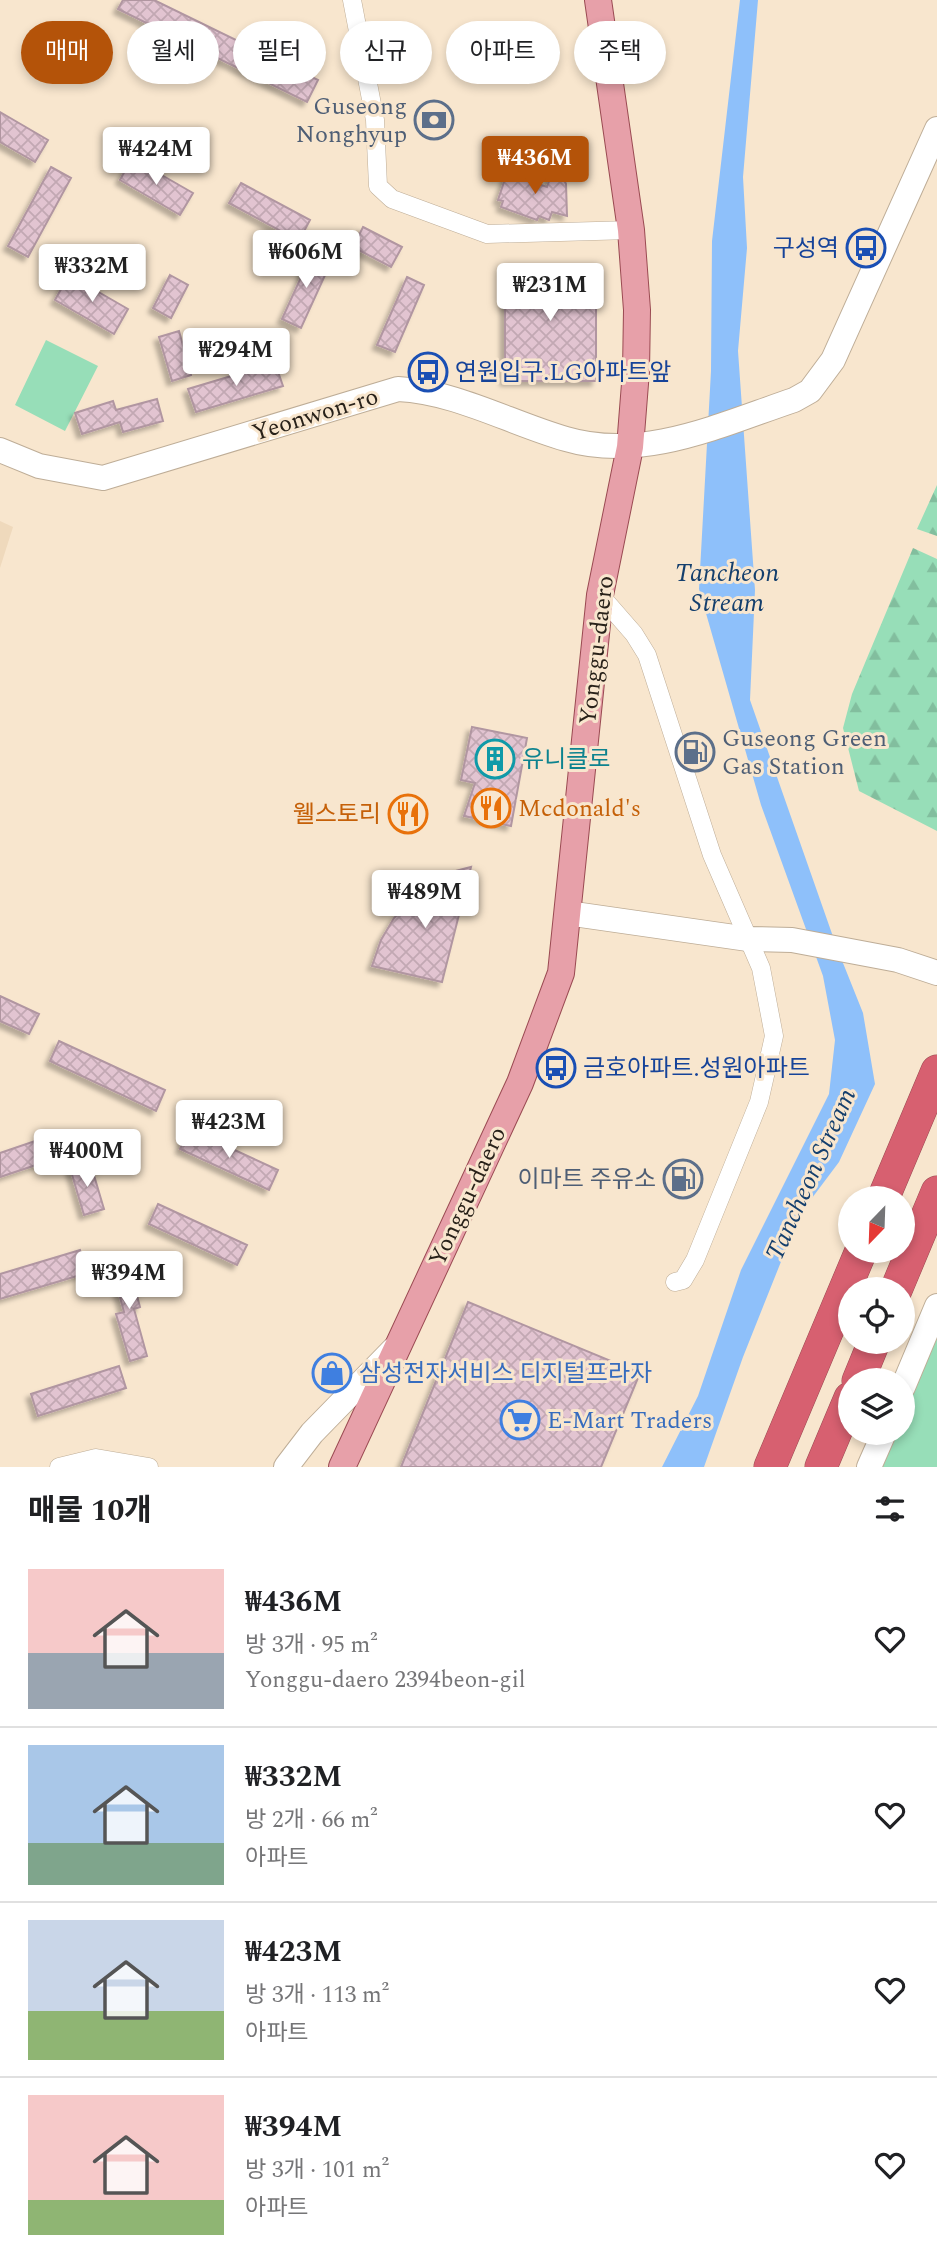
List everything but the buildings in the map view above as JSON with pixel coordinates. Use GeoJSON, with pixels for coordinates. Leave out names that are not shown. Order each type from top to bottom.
{"type":"FeatureCollection","features":[{"type":"Feature","properties":{"kind":"highway"},"geometry":{"type":"LineString","coordinates":[[888,1186],[937,1070]]}},
{"type":"Feature","properties":{"kind":"highway"},"geometry":{"type":"LineString","coordinates":[[901,1277],[937,1192]]}},
{"type":"Feature","properties":{"kind":"highway"},"geometry":{"type":"LineString","coordinates":[[771,1467],[856,1264]]}},
{"type":"Feature","properties":{"kind":"highway"},"geometry":{"type":"LineString","coordinates":[[821,1467],[838,1427]]}},
{"type":"Feature","properties":{"kind":"main road","name":"Yonggu-daero"},"geometry":{"type":"LineString","coordinates":[[342,1467],[520,1083],[561,973],[600,595],[630,447],[637,333],[631,230],[598,0]]}},
{"type":"Feature","properties":{"kind":"street"},"geometry":{"type":"LineString","coordinates":[[352,0],[374,120],[378,186],[392,199],[487,234],[631,230]]}},
{"type":"Feature","properties":{"kind":"street","name":"Yeonwon-ro"},"geometry":{"type":"LineString","coordinates":[[0,450],[38,466],[103,478],[398,389],[436,393],[569,440],[630,447],[682,438],[794,400],[810,390],[833,360],[937,129]]}},
{"type":"Feature","properties":{"kind":"street"},"geometry":{"type":"LineString","coordinates":[[600,595],[635,634],[647,655],[712,855],[763,977],[774,1036],[773,1051],[759,1102],[695,1260],[684,1280],[675,1282]]}},
{"type":"Feature","properties":{"kind":"street"},"geometry":{"type":"LineString","coordinates":[[566,913],[748,939],[792,940],[898,960],[937,973]]}},
{"type":"Feature","properties":{"kind":"street"},"geometry":{"type":"LineString","coordinates":[[911,1368],[937,1306]]}},
{"type":"Feature","properties":{"kind":"street"},"geometry":{"type":"LineString","coordinates":[[286,1467],[312,1433],[399,1343]]}},
{"type":"Feature","properties":{"kind":"street"},"geometry":{"type":"LineString","coordinates":[[869,1467],[879,1445]]}},
{"type":"Feature","properties":{"kind":"street"},"geometry":{"type":"LineString","coordinates":[[59,1467],[96,1458],[149,1467]]}},
{"type":"Feature","properties":{"kind":"shaded area"},"geometry":{"type":"Polygon","coordinates":[[[0,521],[13,527],[0,568],[0,521]]]}},
{"type":"Feature","properties":{"kind":"green space"},"geometry":{"type":"Polygon","coordinates":[[[46,340],[98,366],[65,431],[15,405],[46,340]]]}},
{"type":"Feature","properties":{"kind":"green space"},"geometry":{"type":"Polygon","coordinates":[[[937,485],[937,536],[917,529],[937,485]]]}},
{"type":"Feature","properties":{"kind":"green space"},"geometry":{"type":"Polygon","coordinates":[[[913,548],[937,559],[937,831],[859,791],[843,728],[852,694],[913,548]]]}},
{"type":"Feature","properties":{"kind":"green space"},"geometry":{"type":"Polygon","coordinates":[[[937,1329],[937,1467],[880,1467],[889,1445],[915,1445],[915,1382],[937,1329]]]}},
{"type":"Feature","properties":{"kind":"water","name":"Tancheon Stream"},"geometry":{"type":"Polygon","coordinates":[[[740,0],[758,0],[743,177],[747,248],[738,351],[755,590],[750,700],[837,948],[863,1013],[875,1084],[839,1162],[800,1214],[743,1357],[704,1467],[662,1467],[698,1396],[741,1270],[829,1094],[835,1040],[823,976],[761,805],[699,589],[711,371],[712,241],[740,0]]]}},
{"type":"Feature","properties":{"kind":"place","name":"Guseong Nonghyup"},"geometry":{"type":"Point","coordinates":[434,120]}},
{"type":"Feature","properties":{"kind":"place","name":"구성역"},"geometry":{"type":"Point","coordinates":[866,248]}},
{"type":"Feature","properties":{"kind":"place","name":"연원입구.LG아파트앞"},"geometry":{"type":"Point","coordinates":[428,372]}},
{"type":"Feature","properties":{"kind":"place","name":"Guseong Green Gas Station"},"geometry":{"type":"Point","coordinates":[695,752]}},
{"type":"Feature","properties":{"kind":"place","name":"유니클로"},"geometry":{"type":"Point","coordinates":[495,759]}},
{"type":"Feature","properties":{"kind":"place","name":"Mcdonald's"},"geometry":{"type":"Point","coordinates":[491,808]}},
{"type":"Feature","properties":{"kind":"place","name":"웰스토리"},"geometry":{"type":"Point","coordinates":[408,814]}},
{"type":"Feature","properties":{"kind":"place","name":"금호아파트.성원아파트"},"geometry":{"type":"Point","coordinates":[556,1068]}},
{"type":"Feature","properties":{"kind":"place","name":"이마트 주유소"},"geometry":{"type":"Point","coordinates":[683,1179]}},
{"type":"Feature","properties":{"kind":"place","name":"삼성전자서비스 디지털프라자"},"geometry":{"type":"Point","coordinates":[332,1373]}},
{"type":"Feature","properties":{"kind":"place","name":"E-Mart Traders"},"geometry":{"type":"Point","coordinates":[520,1420]}}]}
